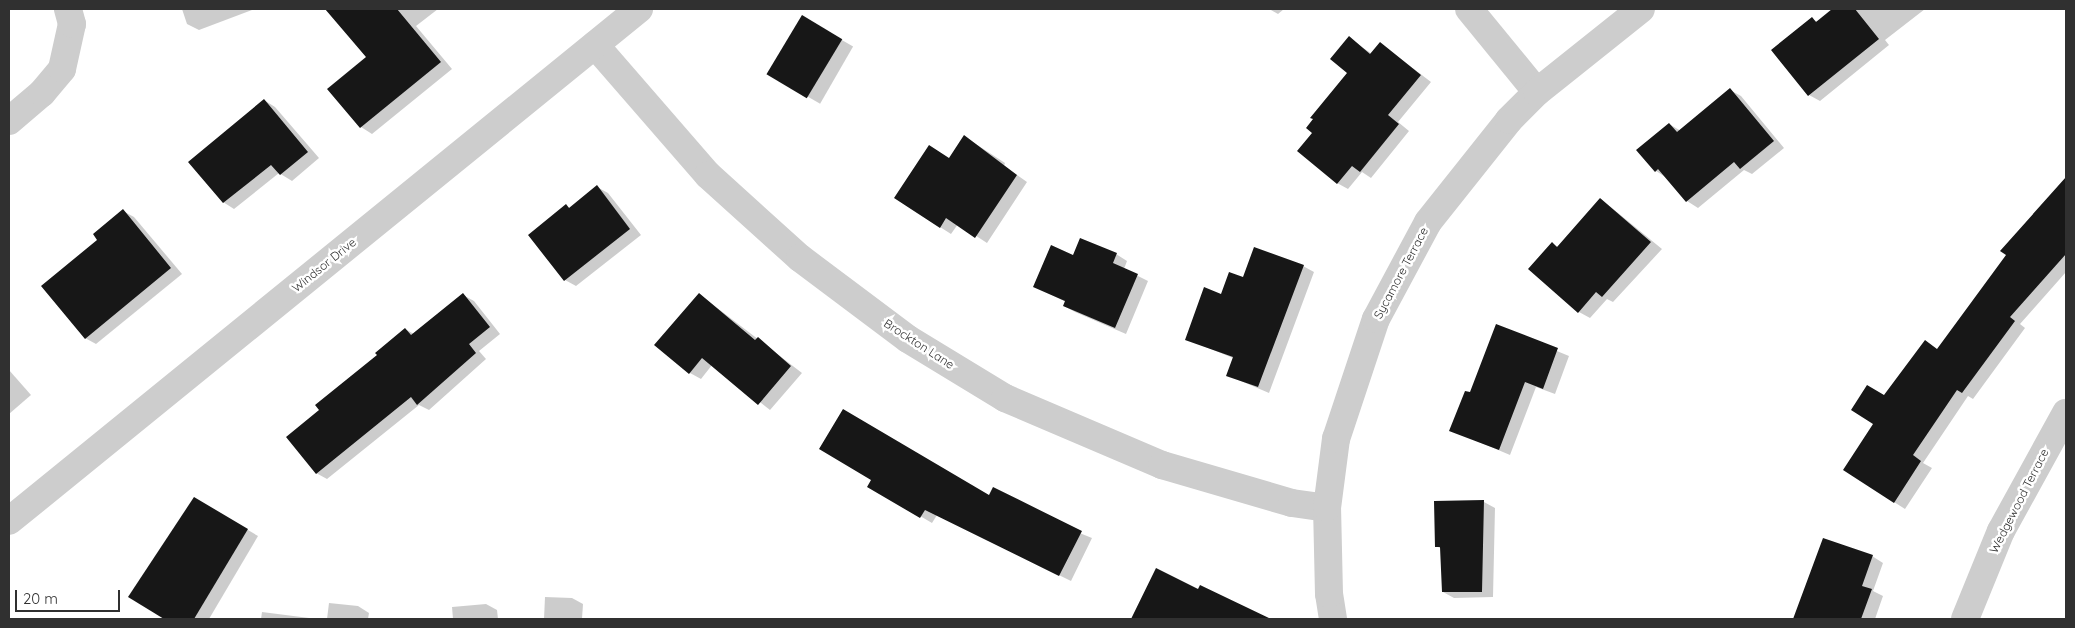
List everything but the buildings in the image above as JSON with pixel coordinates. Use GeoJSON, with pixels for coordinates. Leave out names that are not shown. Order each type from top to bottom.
{"type":"FeatureCollection","features":[{"type":"Feature","properties":{"kind":"street"},"geometry":{"type":"LineString","coordinates":[[9,121],[42,92],[62,69],[72,24],[68,9]]}},
{"type":"Feature","properties":{"kind":"street","name":"Windsor Drive"},"geometry":{"type":"LineString","coordinates":[[9,520],[639,9]]}},
{"type":"Feature","properties":{"kind":"street"},"geometry":{"type":"LineString","coordinates":[[1469,9],[1537,92]]}},
{"type":"Feature","properties":{"kind":"street","name":"Sycamore Terrace"},"geometry":{"type":"LineString","coordinates":[[1333,619],[1329,594],[1327,508],[1336,439],[1376,319],[1428,222],[1508,120],[1537,92],[1641,9]]}},
{"type":"Feature","properties":{"kind":"street","name":"Brockton Lane"},"geometry":{"type":"LineString","coordinates":[[595,45],[708,175],[800,258],[908,339],[1005,398],[1162,465],[1292,503],[1327,508]]}},
{"type":"Feature","properties":{"kind":"street","name":"Wedgewood Terrace"},"geometry":{"type":"LineString","coordinates":[[1965,619],[2001,532],[2066,413]]}}]}
